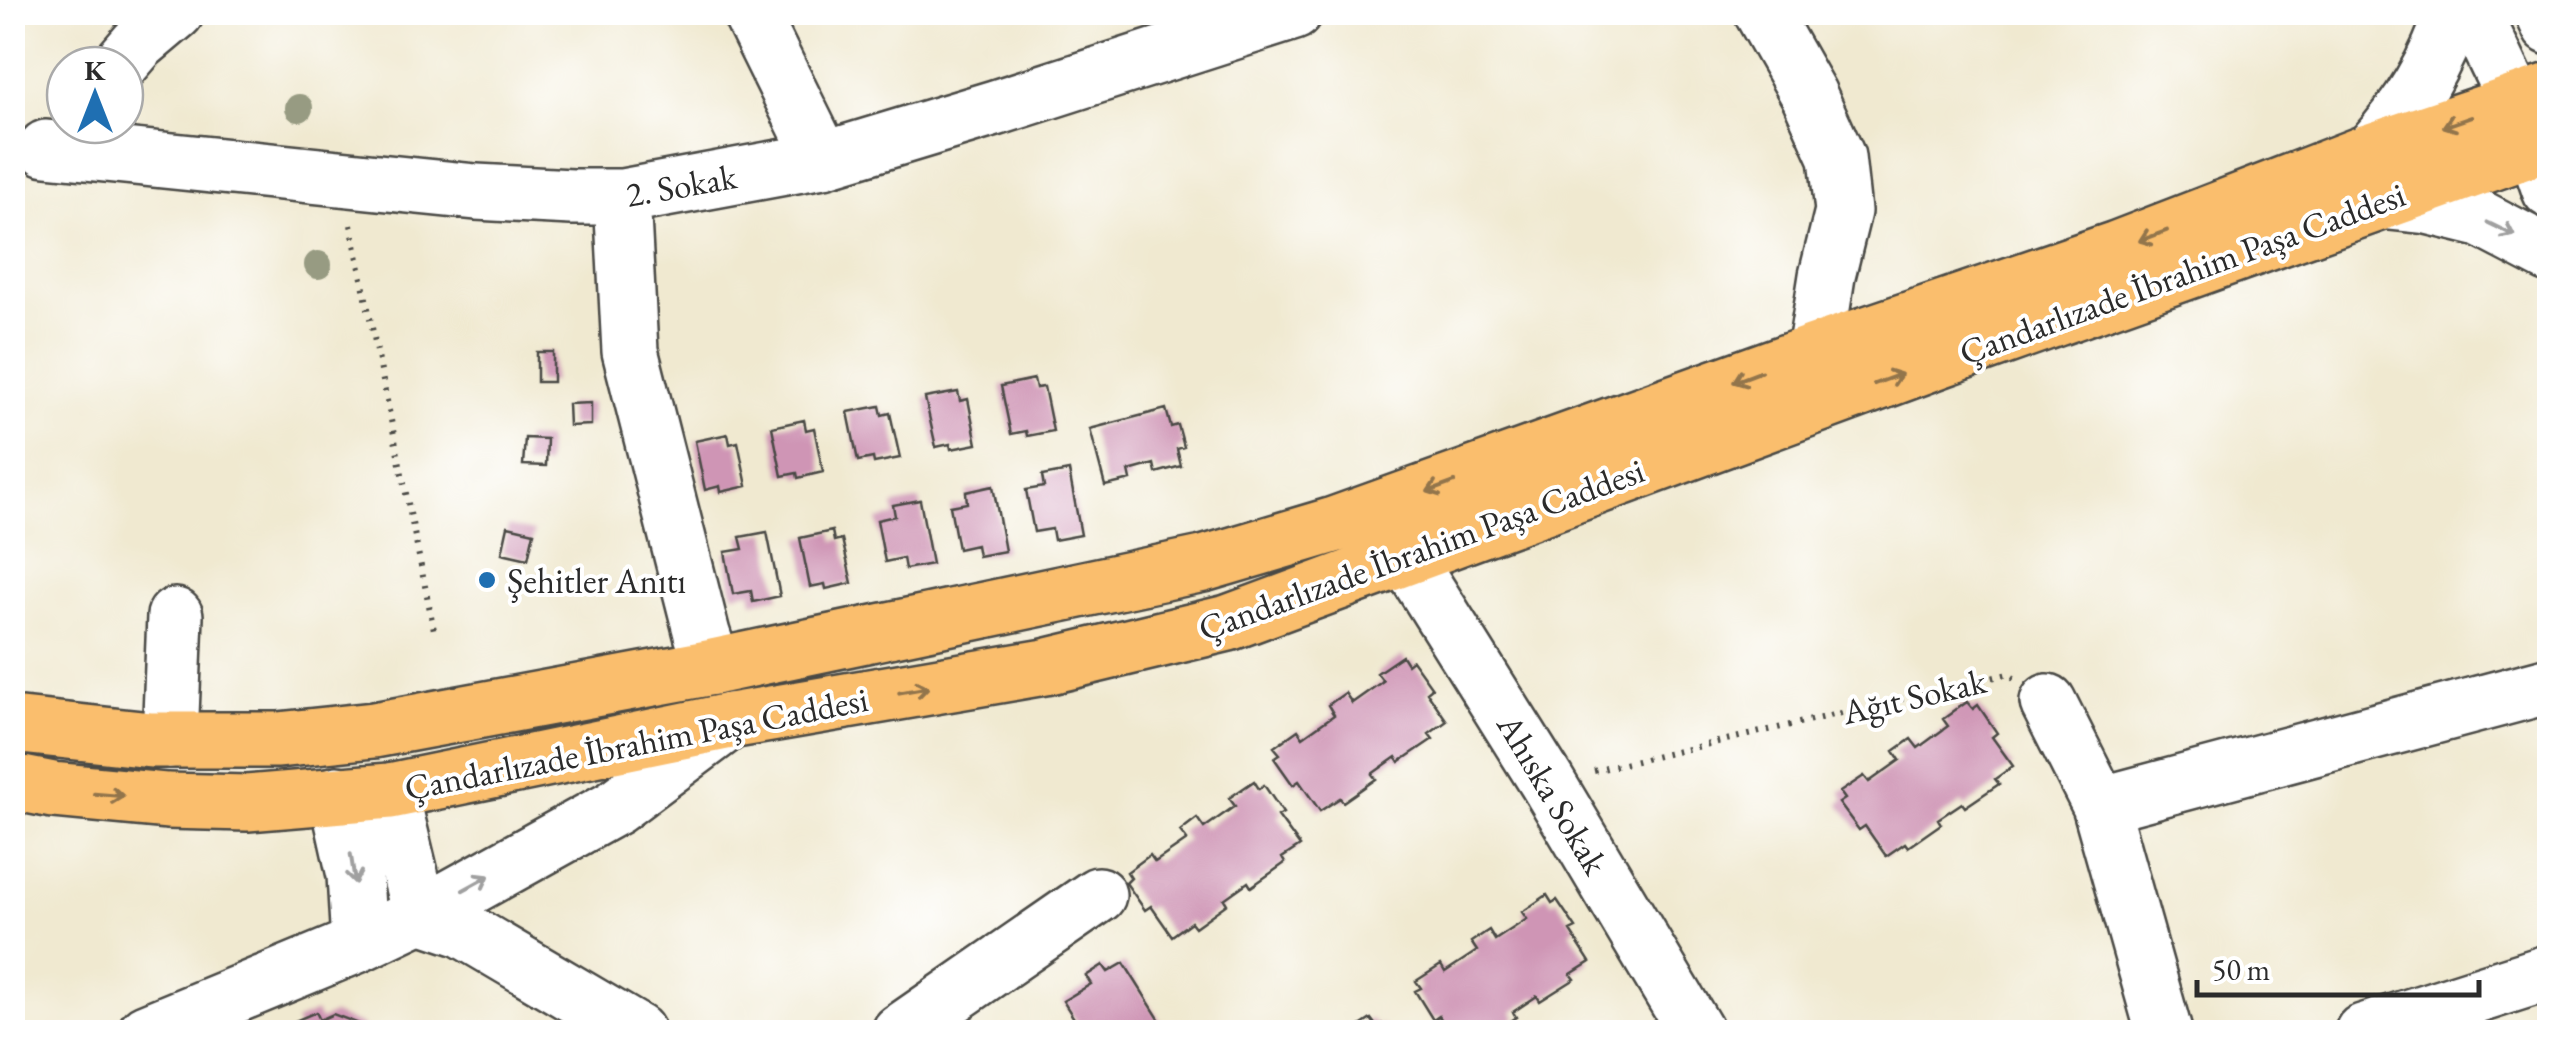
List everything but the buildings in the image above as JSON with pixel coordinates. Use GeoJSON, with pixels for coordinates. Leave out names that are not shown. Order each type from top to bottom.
{"type":"FeatureCollection","features":[{"type":"Feature","properties":{"kind":"main road","name":"Çandarlızade İbrahim Paşa Caddesi"},"geometry":{"type":"LineString","coordinates":[[12,725],[151,740],[278,740],[374,730],[713,667],[1203,564],[1334,525],[1815,352],[2117,250],[2540,134]]}},
{"type":"Feature","properties":{"kind":"main road","name":"Çandarlızade İbrahim Paşa Caddesi"},"geometry":{"type":"LineString","coordinates":[[12,782],[167,801],[247,802],[363,793],[730,721],[1045,667],[1228,623],[1939,360],[2376,176]]}},
{"type":"Feature","properties":{"kind":"main road"},"geometry":{"type":"LineString","coordinates":[[363,793],[374,730]]}},
{"type":"Feature","properties":{"kind":"street"},"geometry":{"type":"LineString","coordinates":[[137,45],[176,12]]}},
{"type":"Feature","properties":{"kind":"street"},"geometry":{"type":"LineString","coordinates":[[750,12],[823,160]]}},
{"type":"Feature","properties":{"kind":"street","name":"2. Sokak"},"geometry":{"type":"LineString","coordinates":[[42,148],[476,192],[622,198],[823,160],[1294,12]]}},
{"type":"Feature","properties":{"kind":"street"},"geometry":{"type":"LineString","coordinates":[[1762,12],[1809,94],[1837,157],[1843,211],[1827,276],[1815,352]]}},
{"type":"Feature","properties":{"kind":"street"},"geometry":{"type":"LineString","coordinates":[[2453,12],[2442,48],[2387,134],[2376,176],[2428,206],[2480,219],[2550,255]]}},
{"type":"Feature","properties":{"kind":"street"},"geometry":{"type":"LineString","coordinates":[[2474,12],[2540,134]]}},
{"type":"Feature","properties":{"kind":"street"},"geometry":{"type":"LineString","coordinates":[[2543,12],[2550,27]]}},
{"type":"Feature","properties":{"kind":"street"},"geometry":{"type":"LineString","coordinates":[[622,198],[630,351],[713,667]]}},
{"type":"Feature","properties":{"kind":"street","name":"Ahıska Sokak"},"geometry":{"type":"LineString","coordinates":[[1406,557],[1547,782],[1696,1032]]}},
{"type":"Feature","properties":{"kind":"street"},"geometry":{"type":"LineString","coordinates":[[170,740],[175,616]]}},
{"type":"Feature","properties":{"kind":"street"},"geometry":{"type":"LineString","coordinates":[[2100,805],[2550,686]]}},
{"type":"Feature","properties":{"kind":"street"},"geometry":{"type":"LineString","coordinates":[[2048,702],[2100,805],[2164,1032]]}},
{"type":"Feature","properties":{"kind":"street"},"geometry":{"type":"LineString","coordinates":[[146,1032],[420,915],[615,807],[730,721]]}},
{"type":"Feature","properties":{"kind":"street"},"geometry":{"type":"LineString","coordinates":[[363,793],[420,915],[462,929],[637,1032]]}},
{"type":"Feature","properties":{"kind":"street"},"geometry":{"type":"LineString","coordinates":[[359,944],[355,875],[363,793]]}},
{"type":"Feature","properties":{"kind":"street"},"geometry":{"type":"LineString","coordinates":[[900,1032],[1098,895]]}},
{"type":"Feature","properties":{"kind":"street"},"geometry":{"type":"LineString","coordinates":[[2362,1032],[2550,972]]}},
{"type":"Feature","properties":{"kind":"path"},"geometry":{"type":"LineString","coordinates":[[348,209],[434,630]]}},
{"type":"Feature","properties":{"kind":"path","name":"Ağıt Sokak"},"geometry":{"type":"LineString","coordinates":[[1547,782],[2008,674],[2048,702]]}},
{"type":"Feature","properties":{"kind":"place","name":"Şehitler Anıtı"},"geometry":{"type":"Point","coordinates":[487,580]}}]}
